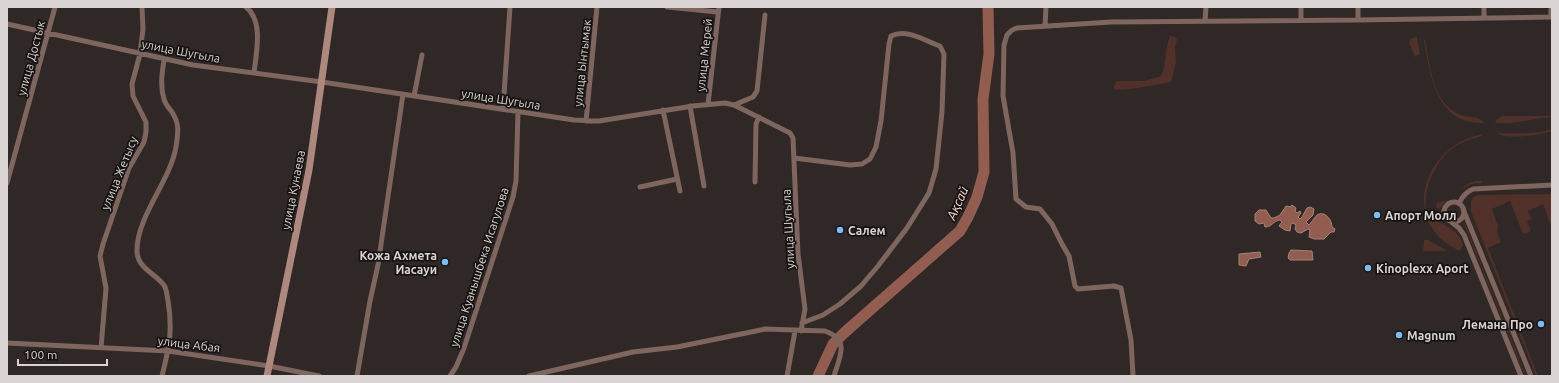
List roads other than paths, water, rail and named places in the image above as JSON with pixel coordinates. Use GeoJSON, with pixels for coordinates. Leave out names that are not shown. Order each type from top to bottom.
{"type":"FeatureCollection","features":[{"type":"Feature","properties":{"kind":"main road","name":"улица Кунаева"},"geometry":{"type":"LineString","coordinates":[[267,376],[309,170],[332,7]]}},
{"type":"Feature","properties":{"kind":"street","name":"улица Достык"},"geometry":{"type":"LineString","coordinates":[[7,183],[55,7]]}},
{"type":"Feature","properties":{"kind":"street","name":"улица Жетысу"},"geometry":{"type":"LineString","coordinates":[[101,348],[106,288],[100,256],[129,168],[144,142],[146,132],[146,122],[133,96],[132,84],[140,54],[143,29],[142,7]]}},
{"type":"Feature","properties":{"kind":"street"},"geometry":{"type":"LineString","coordinates":[[246,7],[249,9],[257,25],[258,38],[254,73]]}},
{"type":"Feature","properties":{"kind":"street"},"geometry":{"type":"LineString","coordinates":[[503,109],[510,7]]}},
{"type":"Feature","properties":{"kind":"street","name":"улица Ынтымак"},"geometry":{"type":"LineString","coordinates":[[586,121],[597,7]]}},
{"type":"Feature","properties":{"kind":"street"},"geometry":{"type":"LineString","coordinates":[[667,7],[719,10]]}},
{"type":"Feature","properties":{"kind":"street"},"geometry":{"type":"LineString","coordinates":[[1045,26],[1046,7]]}},
{"type":"Feature","properties":{"kind":"street"},"geometry":{"type":"LineString","coordinates":[[1205,21],[1206,7]]}},
{"type":"Feature","properties":{"kind":"street"},"geometry":{"type":"LineString","coordinates":[[1301,7],[1301,20]]}},
{"type":"Feature","properties":{"kind":"street"},"geometry":{"type":"LineString","coordinates":[[1358,7],[1358,20]]}},
{"type":"Feature","properties":{"kind":"street"},"geometry":{"type":"LineString","coordinates":[[1484,7],[1484,18]]}},
{"type":"Feature","properties":{"kind":"street"},"geometry":{"type":"LineString","coordinates":[[1133,376],[1131,340],[1122,288],[1114,286],[1078,289],[1075,286],[1069,256],[1052,224],[1040,210],[1026,207],[1016,199],[1013,153],[1003,96],[1004,45],[1007,35],[1012,30],[1017,28],[1111,22],[1552,17],[1551,7]]}},
{"type":"Feature","properties":{"kind":"street","name":"улица Мерей"},"geometry":{"type":"LineString","coordinates":[[708,104],[719,10]]}},
{"type":"Feature","properties":{"kind":"street"},"geometry":{"type":"LineString","coordinates":[[734,105],[753,97],[757,91],[765,15]]}},
{"type":"Feature","properties":{"kind":"street","name":"улица Шугыла"},"geometry":{"type":"LineString","coordinates":[[7,24],[193,66],[322,82],[586,121],[599,121],[708,104],[725,103],[734,105],[790,133],[793,138],[798,254],[805,309],[787,376]]}},
{"type":"Feature","properties":{"kind":"street"},"geometry":{"type":"LineString","coordinates":[[794,158],[850,166],[862,164],[870,159],[876,147],[881,120],[888,44],[891,36],[906,33],[940,46],[944,54],[942,112],[936,169],[929,193],[907,228],[878,266],[860,286],[840,304],[823,315],[802,323]]}},
{"type":"Feature","properties":{"kind":"street"},"geometry":{"type":"LineString","coordinates":[[414,96],[422,55]]}},
{"type":"Feature","properties":{"kind":"street"},"geometry":{"type":"LineString","coordinates":[[162,376],[170,339],[171,320],[167,294],[164,285],[146,269],[139,260],[138,252],[141,229],[166,175],[175,149],[178,128],[177,121],[164,101],[162,86],[164,60]]}},
{"type":"Feature","properties":{"kind":"street"},"geometry":{"type":"LineString","coordinates":[[357,376],[378,265],[403,94]]}},
{"type":"Feature","properties":{"kind":"street"},"geometry":{"type":"LineString","coordinates":[[690,106],[704,186]]}},
{"type":"Feature","properties":{"kind":"street"},"geometry":{"type":"LineString","coordinates":[[663,110],[680,191]]}},
{"type":"Feature","properties":{"kind":"street","name":"улица Куанышбека Исагулова"},"geometry":{"type":"LineString","coordinates":[[450,376],[462,355],[472,327],[513,196],[516,182],[518,112]]}},
{"type":"Feature","properties":{"kind":"street"},"geometry":{"type":"LineString","coordinates":[[755,182],[756,124],[759,117]]}},
{"type":"Feature","properties":{"kind":"street"},"geometry":{"type":"LineString","coordinates":[[640,187],[677,179]]}},
{"type":"Feature","properties":{"kind":"street"},"geometry":{"type":"LineString","coordinates":[[1459,203],[1468,191],[1473,189],[1552,186]]}},
{"type":"Feature","properties":{"kind":"street"},"geometry":{"type":"LineString","coordinates":[[1521,376],[1464,235],[1445,215],[1446,206],[1453,202],[1459,203],[1464,209],[1531,376]]}},
{"type":"Feature","properties":{"kind":"street"},"geometry":{"type":"LineString","coordinates":[[1449,220],[1456,221],[1461,218],[1464,209]]}},
{"type":"Feature","properties":{"kind":"street"},"geometry":{"type":"LineString","coordinates":[[529,376],[633,352],[677,347],[765,329],[825,331],[832,333],[838,338],[841,345],[841,351],[834,376]]}},
{"type":"Feature","properties":{"kind":"street","name":"улица Абая"},"geometry":{"type":"LineString","coordinates":[[7,343],[168,351],[269,366],[319,376]]}},
{"type":"Feature","properties":{"kind":"waterway","name":"Ақсай"},"geometry":{"type":"LineString","coordinates":[[818,376],[833,344],[960,231],[968,217],[977,197],[984,172],[983,99],[989,54],[988,7]]}},
{"type":"Feature","properties":{"kind":"place","name":"Апорт Молл"},"geometry":{"type":"Point","coordinates":[1377,215]}},
{"type":"Feature","properties":{"kind":"place","name":"Салем"},"geometry":{"type":"Point","coordinates":[840,230]}},
{"type":"Feature","properties":{"kind":"place","name":"Кожа Ахмета Иасауи"},"geometry":{"type":"Point","coordinates":[445,262]}},
{"type":"Feature","properties":{"kind":"place","name":"Kinoplexx Aport"},"geometry":{"type":"Point","coordinates":[1368,268]}},
{"type":"Feature","properties":{"kind":"place","name":"Лемана Про"},"geometry":{"type":"Point","coordinates":[1541,324]}},
{"type":"Feature","properties":{"kind":"place","name":"Magnum"},"geometry":{"type":"Point","coordinates":[1399,335]}}]}
